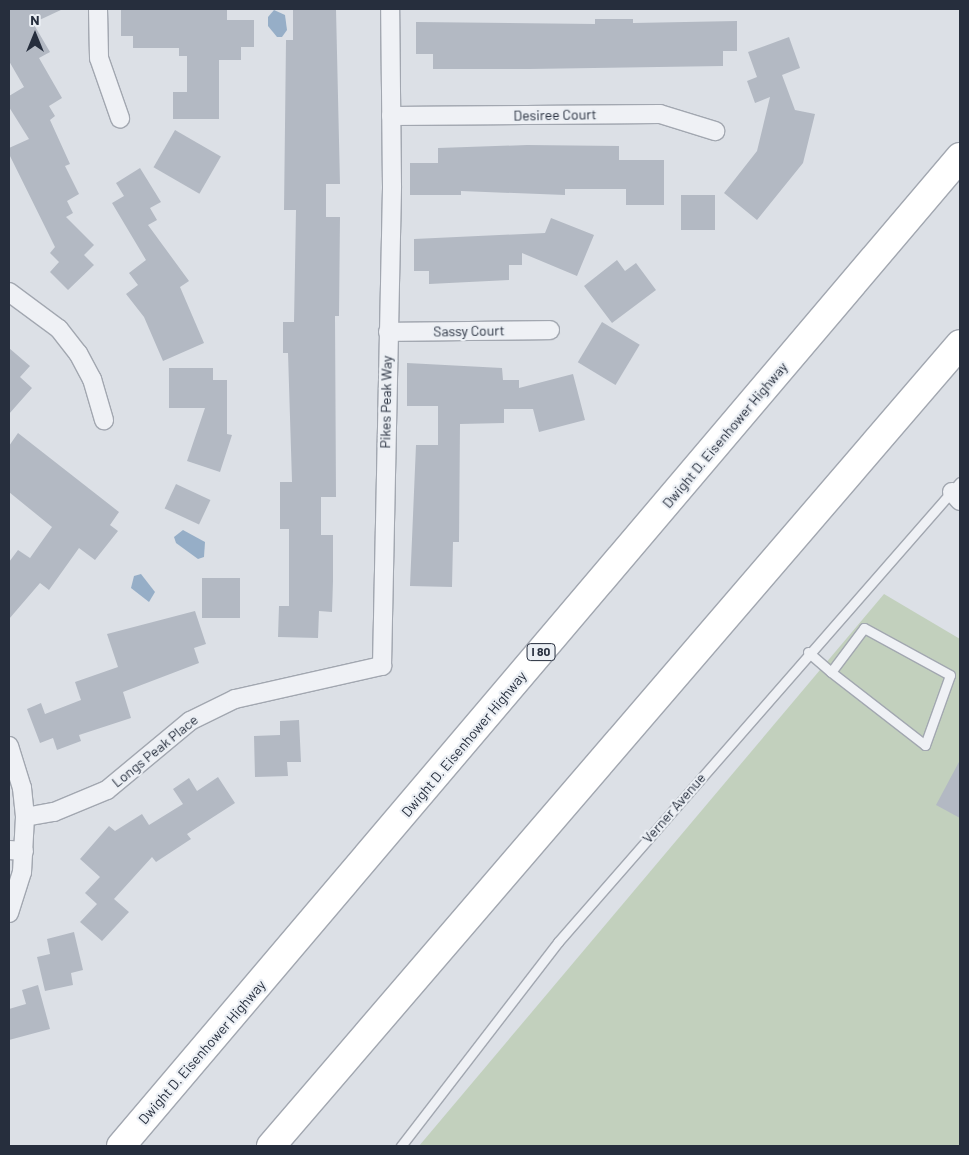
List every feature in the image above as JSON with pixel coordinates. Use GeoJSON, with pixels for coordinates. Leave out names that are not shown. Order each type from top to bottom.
{"type":"FeatureCollection","features":[{"type":"Feature","properties":{"kind":"highway","name":"Dwight D. Eisenhower Highway"},"geometry":{"type":"LineString","coordinates":[[121,1146],[960,157]]}},
{"type":"Feature","properties":{"kind":"highway"},"geometry":{"type":"LineString","coordinates":[[271,1146],[960,344]]}},
{"type":"Feature","properties":{"kind":"street"},"geometry":{"type":"LineString","coordinates":[[98,9],[98,58],[120,118]]}},
{"type":"Feature","properties":{"kind":"street","name":"Pikes Peak Way"},"geometry":{"type":"LineString","coordinates":[[256,694],[382,666],[391,116],[390,9]]}},
{"type":"Feature","properties":{"kind":"street","name":"Desiree Court"},"geometry":{"type":"LineString","coordinates":[[391,116],[652,114],[674,117],[715,132]]}},
{"type":"Feature","properties":{"kind":"street"},"geometry":{"type":"LineString","coordinates":[[9,292],[47,318],[78,354],[92,379],[104,420]]}},
{"type":"Feature","properties":{"kind":"street","name":"Sassy Court"},"geometry":{"type":"LineString","coordinates":[[388,332],[550,330]]}},
{"type":"Feature","properties":{"kind":"street","name":"Longs Peak Place"},"geometry":{"type":"LineString","coordinates":[[25,817],[63,808],[107,790],[190,721],[235,699],[256,694]]}},
{"type":"Feature","properties":{"kind":"street"},"geometry":{"type":"LineString","coordinates":[[9,746],[25,817],[17,850],[9,913]]}},
{"type":"Feature","properties":{"kind":"lane","name":"Verner Avenue"},"geometry":{"type":"LineString","coordinates":[[400,1146],[558,942],[808,652],[957,492]]}},
{"type":"Feature","properties":{"kind":"lane"},"geometry":{"type":"LineString","coordinates":[[808,652],[831,672],[925,745],[950,675],[864,628],[831,672]]}},
{"type":"Feature","properties":{"kind":"green space"},"geometry":{"type":"Polygon","coordinates":[[[884,594],[960,639],[960,1146],[419,1146],[884,594]]]}},
{"type":"Feature","properties":{"kind":"water"},"geometry":{"type":"Polygon","coordinates":[[[274,10],[285,15],[287,30],[282,37],[277,37],[268,26],[268,17],[274,10]]]}},
{"type":"Feature","properties":{"kind":"water"},"geometry":{"type":"Polygon","coordinates":[[[183,530],[205,542],[204,557],[198,559],[176,543],[174,537],[183,530]]]}},
{"type":"Feature","properties":{"kind":"water"},"geometry":{"type":"Polygon","coordinates":[[[141,574],[155,592],[149,602],[131,588],[134,576],[141,574]]]}},
{"type":"Feature","properties":{"kind":"building"},"geometry":{"type":"Polygon","coordinates":[[[9,9],[63,9],[33,23],[50,52],[39,58],[62,98],[49,106],[55,116],[50,120],[70,164],[65,166],[79,194],[67,201],[73,213],[66,217],[94,245],[84,255],[94,265],[68,290],[50,272],[59,262],[50,253],[55,247],[9,154],[9,148],[29,139],[9,107],[9,96],[24,87],[9,61],[9,9]]]}},
{"type":"Feature","properties":{"kind":"building"},"geometry":{"type":"Polygon","coordinates":[[[121,9],[227,9],[227,20],[254,20],[254,47],[241,47],[241,60],[219,60],[219,119],[173,119],[173,92],[187,92],[187,56],[179,56],[179,48],[133,48],[133,36],[121,36],[121,9]]]}},
{"type":"Feature","properties":{"kind":"building"},"geometry":{"type":"Polygon","coordinates":[[[293,9],[336,9],[340,184],[326,184],[326,217],[340,217],[339,316],[335,316],[336,497],[321,497],[321,535],[333,535],[333,581],[332,612],[319,611],[318,638],[278,637],[279,606],[289,606],[289,529],[280,529],[280,482],[292,482],[288,353],[283,353],[283,322],[294,322],[296,210],[284,210],[286,40],[293,40],[293,9]]]}},
{"type":"Feature","properties":{"kind":"building"},"geometry":{"type":"Polygon","coordinates":[[[595,19],[633,19],[633,23],[737,21],[737,51],[723,51],[723,66],[529,69],[433,69],[433,54],[416,54],[416,22],[595,24],[595,19]]]}},
{"type":"Feature","properties":{"kind":"building"},"geometry":{"type":"Polygon","coordinates":[[[789,37],[800,68],[782,75],[795,110],[815,114],[803,163],[757,220],[724,193],[757,151],[770,97],[755,103],[747,81],[757,77],[748,52],[789,37]]]}},
{"type":"Feature","properties":{"kind":"building"},"geometry":{"type":"Polygon","coordinates":[[[175,130],[221,156],[199,194],[154,167],[175,130]]]}},
{"type":"Feature","properties":{"kind":"building"},"geometry":{"type":"Polygon","coordinates":[[[527,145],[619,146],[619,160],[664,160],[664,205],[626,205],[626,189],[565,189],[565,195],[461,191],[461,195],[410,195],[410,163],[438,163],[438,148],[527,145]]]}},
{"type":"Feature","properties":{"kind":"building"},"geometry":{"type":"Polygon","coordinates":[[[140,168],[161,202],[150,208],[157,220],[148,225],[189,281],[180,287],[204,343],[163,361],[144,317],[126,294],[138,285],[129,273],[146,260],[112,203],[124,196],[116,183],[140,168]]]}},
{"type":"Feature","properties":{"kind":"building"},"geometry":{"type":"Polygon","coordinates":[[[681,195],[715,195],[715,230],[681,230],[681,195]]]}},
{"type":"Feature","properties":{"kind":"building"},"geometry":{"type":"Polygon","coordinates":[[[551,218],[594,235],[577,276],[522,253],[522,265],[509,265],[509,280],[429,284],[429,271],[414,271],[414,239],[545,233],[551,218]]]}},
{"type":"Feature","properties":{"kind":"building"},"geometry":{"type":"Polygon","coordinates":[[[617,260],[625,271],[636,263],[656,290],[612,323],[584,286],[617,260]]]}},
{"type":"Feature","properties":{"kind":"building"},"geometry":{"type":"Polygon","coordinates":[[[602,322],[640,345],[616,385],[578,362],[602,322]]]}},
{"type":"Feature","properties":{"kind":"building"},"geometry":{"type":"Polygon","coordinates":[[[9,348],[30,366],[20,377],[32,388],[9,414],[9,348]]]}},
{"type":"Feature","properties":{"kind":"building"},"geometry":{"type":"Polygon","coordinates":[[[407,363],[502,368],[503,380],[519,380],[519,388],[573,374],[585,420],[539,432],[533,409],[504,409],[504,423],[460,424],[459,542],[453,542],[452,587],[410,586],[416,445],[438,445],[438,406],[407,406],[407,363]]]}},
{"type":"Feature","properties":{"kind":"building"},"geometry":{"type":"Polygon","coordinates":[[[169,368],[213,368],[213,380],[227,380],[227,434],[232,435],[220,472],[187,461],[205,408],[169,408],[169,368]]]}},
{"type":"Feature","properties":{"kind":"building"},"geometry":{"type":"Polygon","coordinates":[[[18,433],[119,512],[110,525],[118,531],[95,560],[79,548],[49,590],[40,583],[9,619],[9,562],[18,550],[30,558],[52,527],[9,492],[9,446],[18,433]]]}},
{"type":"Feature","properties":{"kind":"building"},"geometry":{"type":"Polygon","coordinates":[[[176,484],[210,500],[199,525],[165,508],[176,484]]]}},
{"type":"Feature","properties":{"kind":"building"},"geometry":{"type":"Polygon","coordinates":[[[202,578],[240,578],[240,618],[202,618],[202,578]]]}},
{"type":"Feature","properties":{"kind":"building"},"geometry":{"type":"Polygon","coordinates":[[[195,611],[206,644],[194,648],[199,663],[123,692],[131,718],[79,735],[81,741],[57,750],[53,738],[40,743],[27,709],[41,703],[45,714],[81,700],[75,682],[118,667],[107,634],[195,611]]]}},
{"type":"Feature","properties":{"kind":"building"},"geometry":{"type":"Polygon","coordinates":[[[299,720],[301,762],[287,762],[288,776],[255,777],[254,736],[280,735],[280,721],[299,720]]]}},
{"type":"Feature","properties":{"kind":"building"},"geometry":{"type":"Polygon","coordinates":[[[960,760],[960,818],[936,805],[960,760]]]}},
{"type":"Feature","properties":{"kind":"building"},"geometry":{"type":"Polygon","coordinates":[[[218,777],[235,803],[187,834],[191,839],[156,862],[152,857],[114,899],[129,912],[102,941],[80,922],[97,904],[85,893],[100,877],[80,859],[109,826],[115,831],[142,814],[149,825],[183,804],[173,789],[189,778],[197,791],[218,777]]]}},
{"type":"Feature","properties":{"kind":"building"},"geometry":{"type":"Polygon","coordinates":[[[74,932],[83,970],[71,973],[73,985],[45,991],[37,957],[50,954],[47,939],[74,932]]]}},
{"type":"Feature","properties":{"kind":"building"},"geometry":{"type":"Polygon","coordinates":[[[38,985],[50,1029],[9,1040],[9,1009],[26,1004],[22,990],[38,985]]]}}]}
